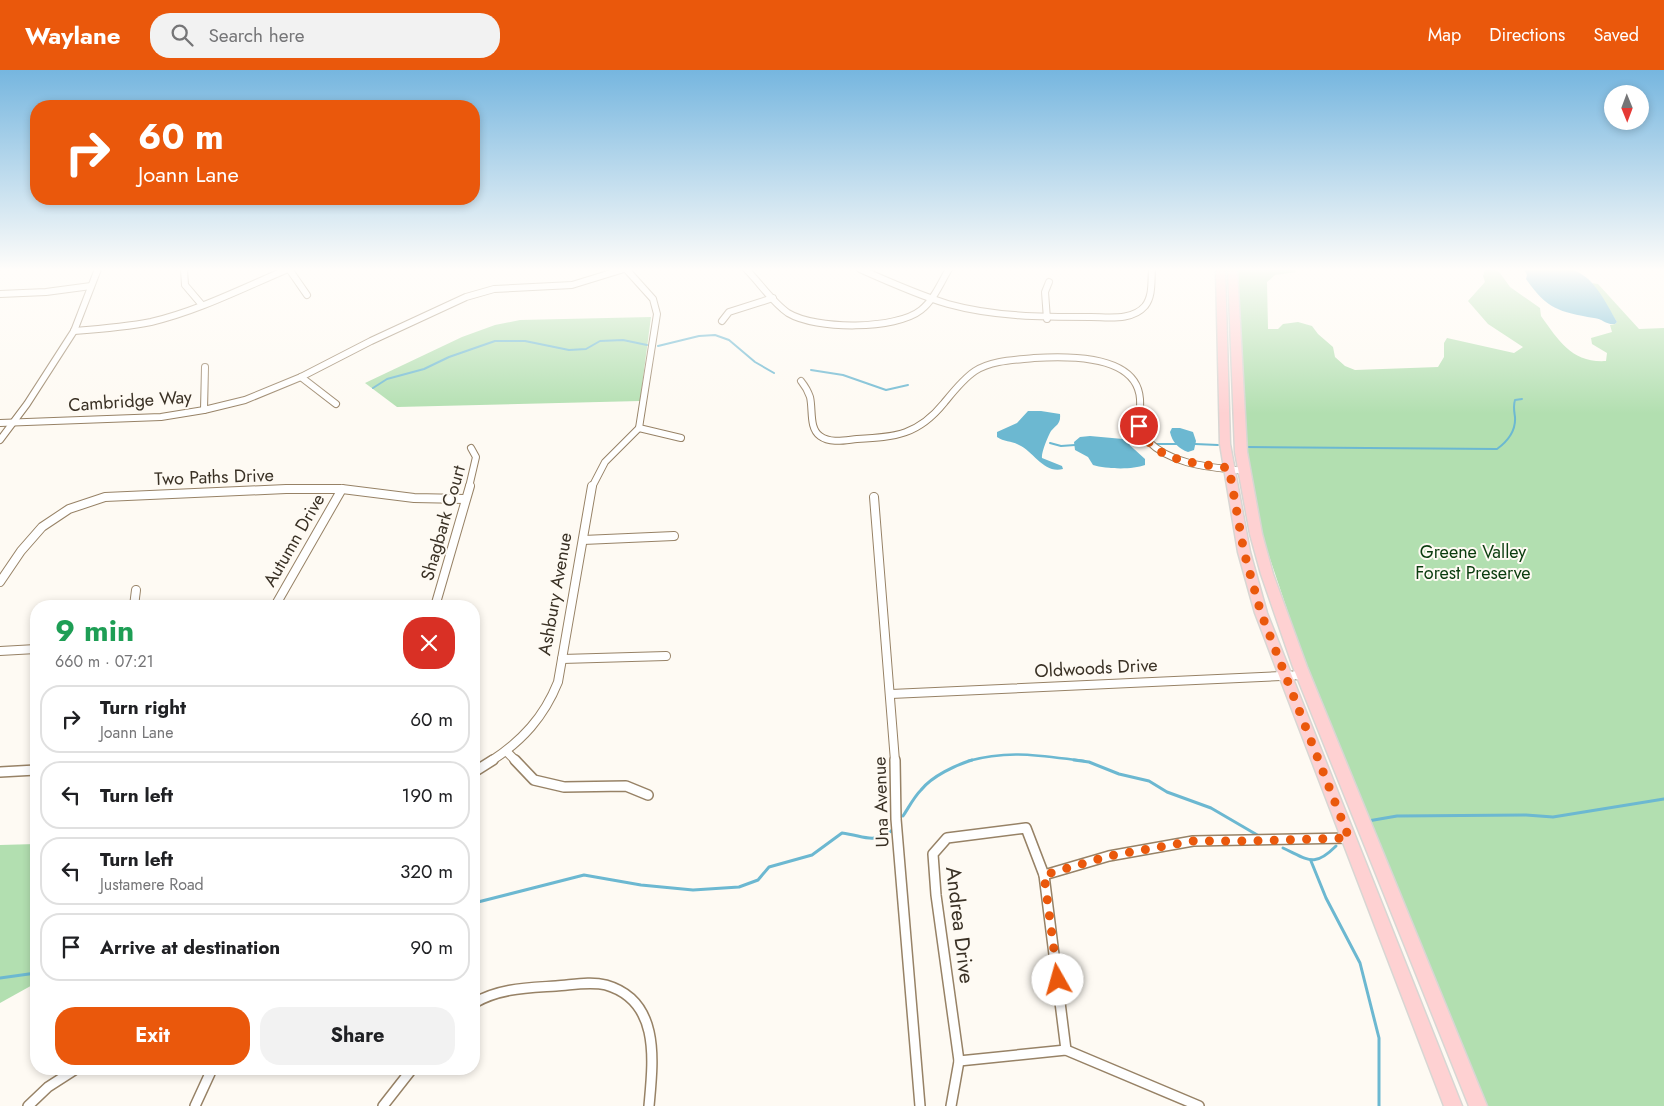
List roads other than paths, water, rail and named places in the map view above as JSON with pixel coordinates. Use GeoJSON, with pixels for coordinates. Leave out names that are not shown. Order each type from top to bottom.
{"type":"FeatureCollection","features":[{"type":"Feature","properties":{"kind":"main road"},"geometry":{"type":"LineString","coordinates":[[1221,317],[1224,444],[1244,552],[1261,613],[1454,1106]]}},
{"type":"Feature","properties":{"kind":"main road"},"geometry":{"type":"LineString","coordinates":[[1235,317],[1244,471],[1267,574],[1303,675],[1478,1106]]}},
{"type":"Feature","properties":{"kind":"street"},"geometry":{"type":"LineString","coordinates":[[0,440],[74,331],[79,317]]}},
{"type":"Feature","properties":{"kind":"street"},"geometry":{"type":"LineString","coordinates":[[74,331],[108,328],[165,317]]}},
{"type":"Feature","properties":{"kind":"street","name":"Cambridge Way"},"geometry":{"type":"LineString","coordinates":[[0,423],[161,417],[204,410],[245,400],[301,377],[422,317]]}},
{"type":"Feature","properties":{"kind":"street"},"geometry":{"type":"LineString","coordinates":[[655,317],[640,428],[681,438]]}},
{"type":"Feature","properties":{"kind":"street"},"geometry":{"type":"LineString","coordinates":[[722,322],[725,317]]}},
{"type":"Feature","properties":{"kind":"street"},"geometry":{"type":"LineString","coordinates":[[797,317],[820,324],[886,323],[908,317]]}},
{"type":"Feature","properties":{"kind":"street"},"geometry":{"type":"LineString","coordinates":[[1019,317],[1047,319],[1107,317]]}},
{"type":"Feature","properties":{"kind":"street"},"geometry":{"type":"LineString","coordinates":[[801,381],[810,392],[813,426],[821,437],[833,440],[879,438],[908,433],[926,423],[970,374],[985,365],[1006,360],[1091,359],[1120,369],[1135,384],[1139,394],[1139,426],[1144,437],[1155,448],[1178,460],[1244,471]]}},
{"type":"Feature","properties":{"kind":"street"},"geometry":{"type":"LineString","coordinates":[[204,410],[205,367]]}},
{"type":"Feature","properties":{"kind":"street"},"geometry":{"type":"LineString","coordinates":[[301,377],[336,404]]}},
{"type":"Feature","properties":{"kind":"street","name":"Ashbury Avenue"},"geometry":{"type":"LineString","coordinates":[[480,768],[507,752],[531,730],[546,710],[558,682],[589,496],[599,470],[612,454],[640,428]]}},
{"type":"Feature","properties":{"kind":"street","name":"Shagbark Court"},"geometry":{"type":"LineString","coordinates":[[437,600],[476,463],[476,457],[471,448]]}},
{"type":"Feature","properties":{"kind":"street","name":"Two Paths Drive"},"geometry":{"type":"LineString","coordinates":[[0,582],[30,538],[40,528],[65,511],[94,500],[120,496],[286,488],[342,489],[414,498],[465,499]]}},
{"type":"Feature","properties":{"kind":"street","name":"Autumn Drive"},"geometry":{"type":"LineString","coordinates":[[278,600],[342,489]]}},
{"type":"Feature","properties":{"kind":"street","name":"Una Avenue"},"geometry":{"type":"LineString","coordinates":[[874,497],[896,745],[896,819],[920,1106]]}},
{"type":"Feature","properties":{"kind":"street"},"geometry":{"type":"LineString","coordinates":[[583,540],[674,536]]}},
{"type":"Feature","properties":{"kind":"street"},"geometry":{"type":"LineString","coordinates":[[135,600],[136,590]]}},
{"type":"Feature","properties":{"kind":"street"},"geometry":{"type":"LineString","coordinates":[[0,651],[30,649]]}},
{"type":"Feature","properties":{"kind":"street"},"geometry":{"type":"LineString","coordinates":[[562,659],[666,656]]}},
{"type":"Feature","properties":{"kind":"street","name":"Oldwoods Drive"},"geometry":{"type":"LineString","coordinates":[[891,694],[1303,675]]}},
{"type":"Feature","properties":{"kind":"street"},"geometry":{"type":"LineString","coordinates":[[507,752],[534,780],[564,787],[626,786],[648,795]]}},
{"type":"Feature","properties":{"kind":"street"},"geometry":{"type":"LineString","coordinates":[[0,772],[30,770]]}},
{"type":"Feature","properties":{"kind":"street","name":"Andrea Drive"},"geometry":{"type":"LineString","coordinates":[[959,1061],[936,896],[933,854],[947,838],[1026,828],[1044,875]]}},
{"type":"Feature","properties":{"kind":"street"},"geometry":{"type":"LineString","coordinates":[[1066,1050],[1044,875],[1109,856],[1193,841],[1349,838]]}},
{"type":"Feature","properties":{"kind":"street"},"geometry":{"type":"LineString","coordinates":[[480,1000],[493,994],[520,988],[596,984],[620,991],[637,1004],[650,1030],[652,1051],[649,1106]]}},
{"type":"Feature","properties":{"kind":"street"},"geometry":{"type":"LineString","coordinates":[[951,1106],[959,1061],[1066,1050],[1199,1106]]}},
{"type":"Feature","properties":{"kind":"street"},"geometry":{"type":"LineString","coordinates":[[28,1106],[48,1087],[67,1075]]}},
{"type":"Feature","properties":{"kind":"street"},"geometry":{"type":"LineString","coordinates":[[195,1106],[209,1075]]}},
{"type":"Feature","properties":{"kind":"street"},"geometry":{"type":"LineString","coordinates":[[383,1106],[407,1075]]}},
{"type":"Feature","properties":{"kind":"water"},"geometry":{"type":"Polygon","coordinates":[[[1589,317],[1614,317],[1617,322],[1609,324],[1589,317]]]}},
{"type":"Feature","properties":{"kind":"water"},"geometry":{"type":"Polygon","coordinates":[[[1028,411],[1060,414],[1059,422],[1051,431],[1047,440],[1042,458],[1062,466],[1063,469],[1056,470],[1050,468],[1019,445],[997,437],[997,432],[1017,423],[1028,411]]]}},
{"type":"Feature","properties":{"kind":"water"},"geometry":{"type":"Polygon","coordinates":[[[1172,428],[1193,432],[1196,441],[1194,450],[1188,452],[1176,445],[1170,432],[1172,428]]]}},
{"type":"Feature","properties":{"kind":"water"},"geometry":{"type":"Polygon","coordinates":[[[1080,437],[1123,439],[1145,459],[1145,465],[1133,468],[1119,468],[1093,465],[1088,457],[1075,450],[1074,442],[1080,437]]]}},
{"type":"Feature","properties":{"kind":"waterway"},"geometry":{"type":"LineString","coordinates":[[658,346],[699,336],[715,335],[729,340],[755,362],[774,373]]}},
{"type":"Feature","properties":{"kind":"waterway"},"geometry":{"type":"LineString","coordinates":[[373,388],[387,379],[424,369],[449,357],[495,341],[525,341],[569,350],[586,349],[600,341],[623,340],[647,345]]}},
{"type":"Feature","properties":{"kind":"waterway"},"geometry":{"type":"LineString","coordinates":[[811,370],[843,375],[886,390],[908,385]]}},
{"type":"Feature","properties":{"kind":"waterway"},"geometry":{"type":"LineString","coordinates":[[1246,447],[1497,449],[1505,443],[1513,431],[1515,400],[1522,399]]}},
{"type":"Feature","properties":{"kind":"waterway"},"geometry":{"type":"LineString","coordinates":[[1050,443],[1061,446],[1075,445]]}},
{"type":"Feature","properties":{"kind":"waterway"},"geometry":{"type":"LineString","coordinates":[[1126,444],[1143,444]]}},
{"type":"Feature","properties":{"kind":"waterway"},"geometry":{"type":"LineString","coordinates":[[1155,444],[1177,444]]}},
{"type":"Feature","properties":{"kind":"waterway"},"geometry":{"type":"LineString","coordinates":[[1195,444],[1218,445]]}},
{"type":"Feature","properties":{"kind":"waterway"},"geometry":{"type":"LineString","coordinates":[[968,761],[983,757],[1012,754],[1084,761]]}},
{"type":"Feature","properties":{"kind":"waterway"},"geometry":{"type":"LineString","coordinates":[[903,816],[916,796],[931,780],[952,768],[972,760]]}},
{"type":"Feature","properties":{"kind":"waterway"},"geometry":{"type":"LineString","coordinates":[[1074,760],[1089,762],[1119,774],[1149,781],[1167,792],[1211,808],[1259,836]]}},
{"type":"Feature","properties":{"kind":"waterway"},"geometry":{"type":"LineString","coordinates":[[1368,821],[1397,816],[1526,815],[1553,817],[1664,799]]}},
{"type":"Feature","properties":{"kind":"waterway"},"geometry":{"type":"LineString","coordinates":[[480,901],[584,875],[641,885],[693,890],[739,887],[758,880],[769,867],[812,855],[842,833],[874,838],[880,837],[894,829]]}},
{"type":"Feature","properties":{"kind":"waterway"},"geometry":{"type":"LineString","coordinates":[[1283,848],[1311,860],[1322,857],[1336,846]]}},
{"type":"Feature","properties":{"kind":"waterway"},"geometry":{"type":"LineString","coordinates":[[1311,861],[1326,898],[1360,963],[1379,1038],[1379,1106]]}},
{"type":"Feature","properties":{"kind":"waterway"},"geometry":{"type":"LineString","coordinates":[[0,978],[30,974]]}},
{"type":"Feature","properties":{"kind":"park label","name":"Greene Valley Forest Preserve"},"geometry":{"type":"Point","coordinates":[1473,562]}}]}
